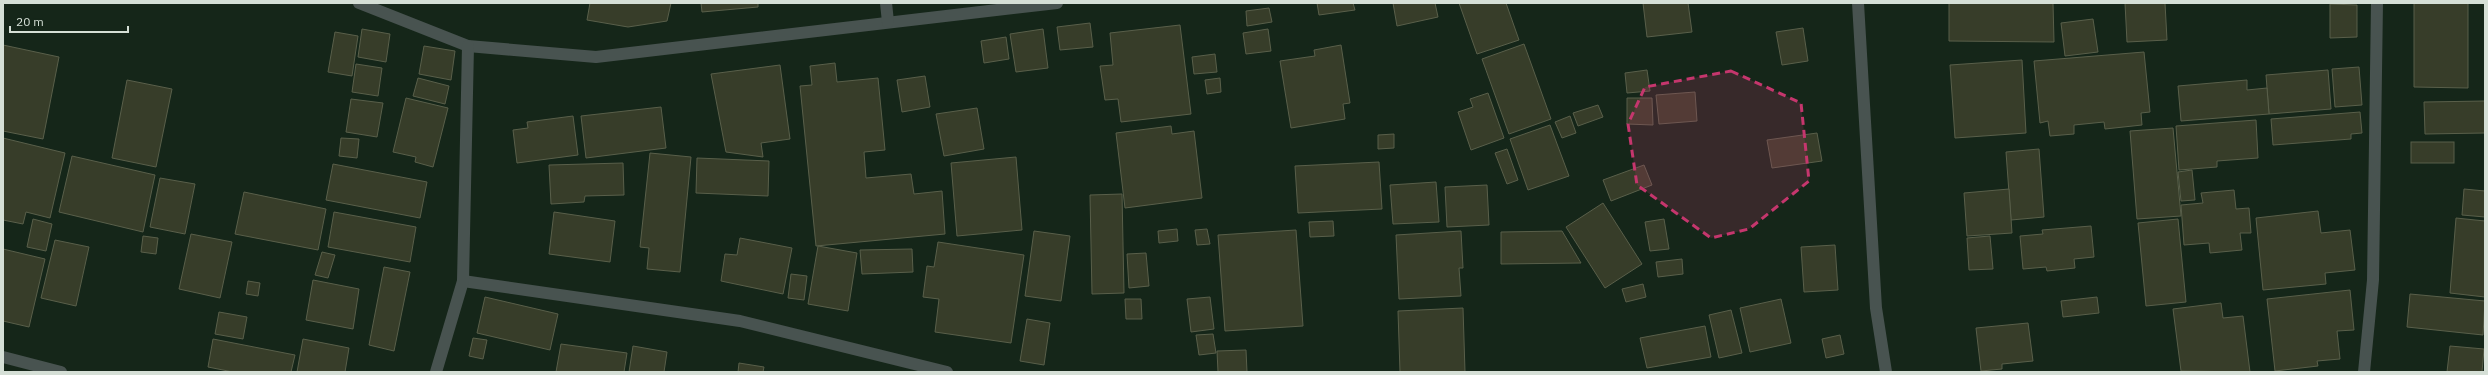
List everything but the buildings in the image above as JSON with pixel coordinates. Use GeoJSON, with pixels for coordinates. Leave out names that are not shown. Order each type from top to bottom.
{"type":"FeatureCollection","features":[{"type":"Feature","properties":{"kind":"street"},"geometry":{"type":"LineString","coordinates":[[359,3],[468,46],[596,58],[1057,3]]}},
{"type":"Feature","properties":{"kind":"street"},"geometry":{"type":"LineString","coordinates":[[886,3],[888,22]]}},
{"type":"Feature","properties":{"kind":"street"},"geometry":{"type":"LineString","coordinates":[[1858,3],[1876,308],[1886,372]]}},
{"type":"Feature","properties":{"kind":"street"},"geometry":{"type":"LineString","coordinates":[[2364,372],[2372,280],[2377,3]]}},
{"type":"Feature","properties":{"kind":"street"},"geometry":{"type":"LineString","coordinates":[[436,372],[463,281],[468,46]]}},
{"type":"Feature","properties":{"kind":"street"},"geometry":{"type":"LineString","coordinates":[[463,281],[740,321],[947,372]]}},
{"type":"Feature","properties":{"kind":"street"},"geometry":{"type":"LineString","coordinates":[[3,357],[61,372]]}},
{"type":"Feature","properties":{"kind":"highlighted area"},"geometry":{"type":"Polygon","coordinates":[[[1731,71],[1801,103],[1809,181],[1749,229],[1711,238],[1637,185],[1628,124],[1645,87],[1731,71]]]}}]}
